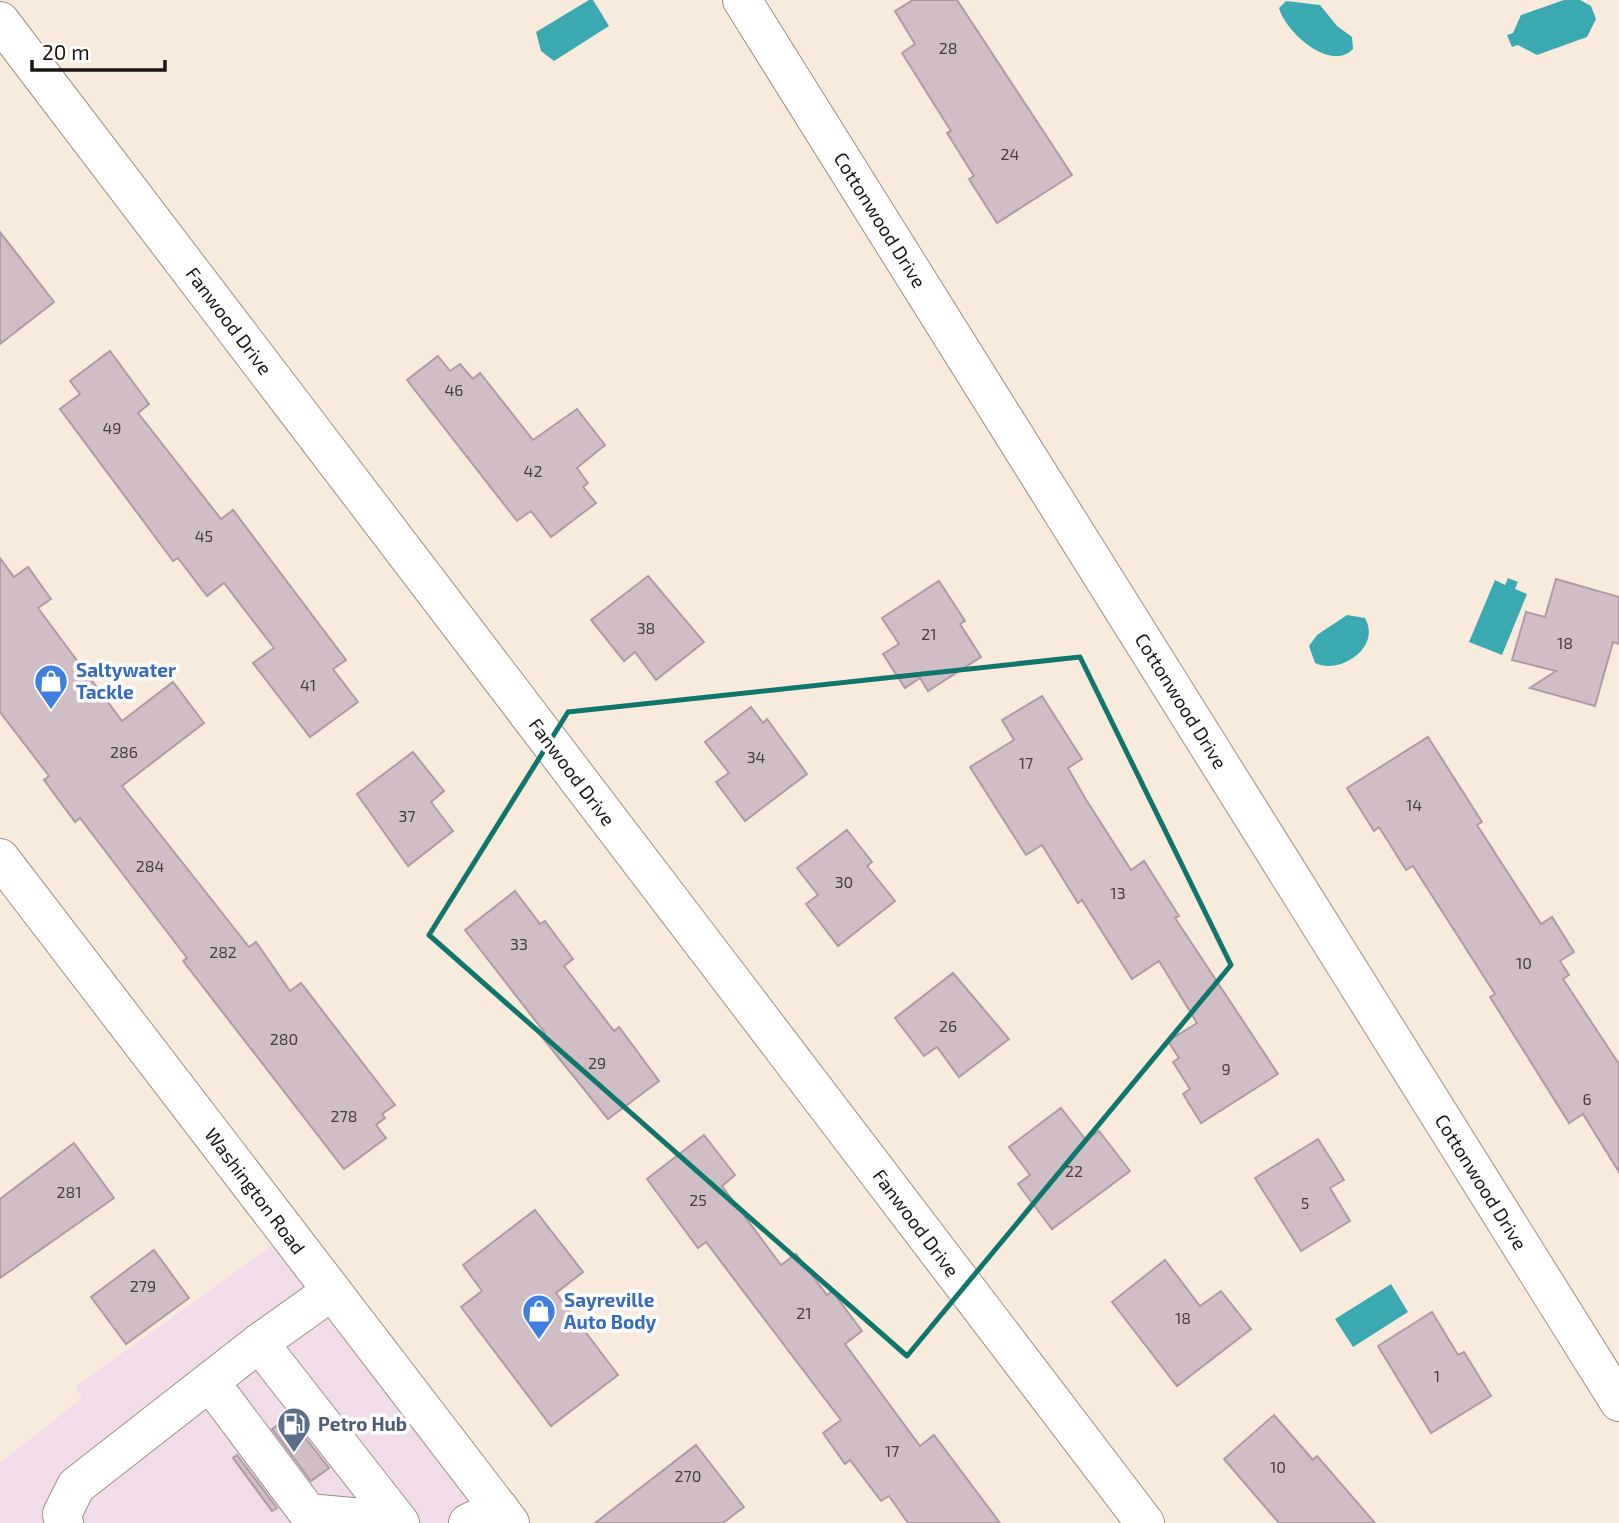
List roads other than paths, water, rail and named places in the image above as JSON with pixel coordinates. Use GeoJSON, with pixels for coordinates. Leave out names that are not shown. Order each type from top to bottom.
{"type":"FeatureCollection","features":[{"type":"Feature","properties":{"kind":"street","name":"Cottonwood Drive"},"geometry":{"type":"LineString","coordinates":[[742,0],[1619,1402]]}},
{"type":"Feature","properties":{"kind":"street","name":"Fanwood Drive"},"geometry":{"type":"LineString","coordinates":[[0,21],[1145,1523]]}},
{"type":"Feature","properties":{"kind":"street","name":"Washington Road"},"geometry":{"type":"LineString","coordinates":[[0,858],[332,1291],[492,1518]]}},
{"type":"Feature","properties":{"kind":"street"},"geometry":{"type":"LineString","coordinates":[[64,1523],[62,1514],[76,1486],[259,1343],[332,1291]]}},
{"type":"Feature","properties":{"kind":"street"},"geometry":{"type":"LineString","coordinates":[[259,1343],[398,1522]]}},
{"type":"Feature","properties":{"kind":"street"},"geometry":{"type":"LineString","coordinates":[[210,1382],[308,1513],[398,1522]]}},
{"type":"Feature","properties":{"kind":"water"},"geometry":{"type":"Polygon","coordinates":[[[593,0],[609,26],[554,61],[541,51],[536,32],[593,0]]]}},
{"type":"Feature","properties":{"kind":"water"},"geometry":{"type":"Polygon","coordinates":[[[1564,0],[1580,0],[1591,6],[1596,19],[1587,37],[1537,55],[1518,45],[1512,47],[1507,35],[1513,33],[1521,15],[1564,0]]]}},
{"type":"Feature","properties":{"kind":"water"},"geometry":{"type":"Polygon","coordinates":[[[1286,1],[1320,5],[1337,26],[1352,37],[1353,49],[1343,55],[1333,56],[1310,46],[1283,17],[1279,8],[1286,1]]]}},
{"type":"Feature","properties":{"kind":"water"},"geometry":{"type":"Polygon","coordinates":[[[1508,578],[1518,582],[1515,589],[1527,594],[1502,655],[1469,642],[1495,580],[1505,585],[1508,578]]]}},
{"type":"Feature","properties":{"kind":"water"},"geometry":{"type":"Polygon","coordinates":[[[1347,615],[1365,618],[1369,629],[1363,649],[1346,662],[1325,666],[1315,663],[1309,646],[1317,635],[1347,615]]]}},
{"type":"Feature","properties":{"kind":"water"},"geometry":{"type":"Polygon","coordinates":[[[1391,1284],[1408,1312],[1353,1347],[1335,1319],[1391,1284]]]}},
{"type":"Feature","properties":{"kind":"place","name":"Saltywater Tackle"},"geometry":{"type":"Point","coordinates":[51,711]}},
{"type":"Feature","properties":{"kind":"place","name":"Sayreville Auto Body"},"geometry":{"type":"Point","coordinates":[539,1341]}},
{"type":"Feature","properties":{"kind":"place","name":"Petro Hub"},"geometry":{"type":"Point","coordinates":[294,1454]}}]}
